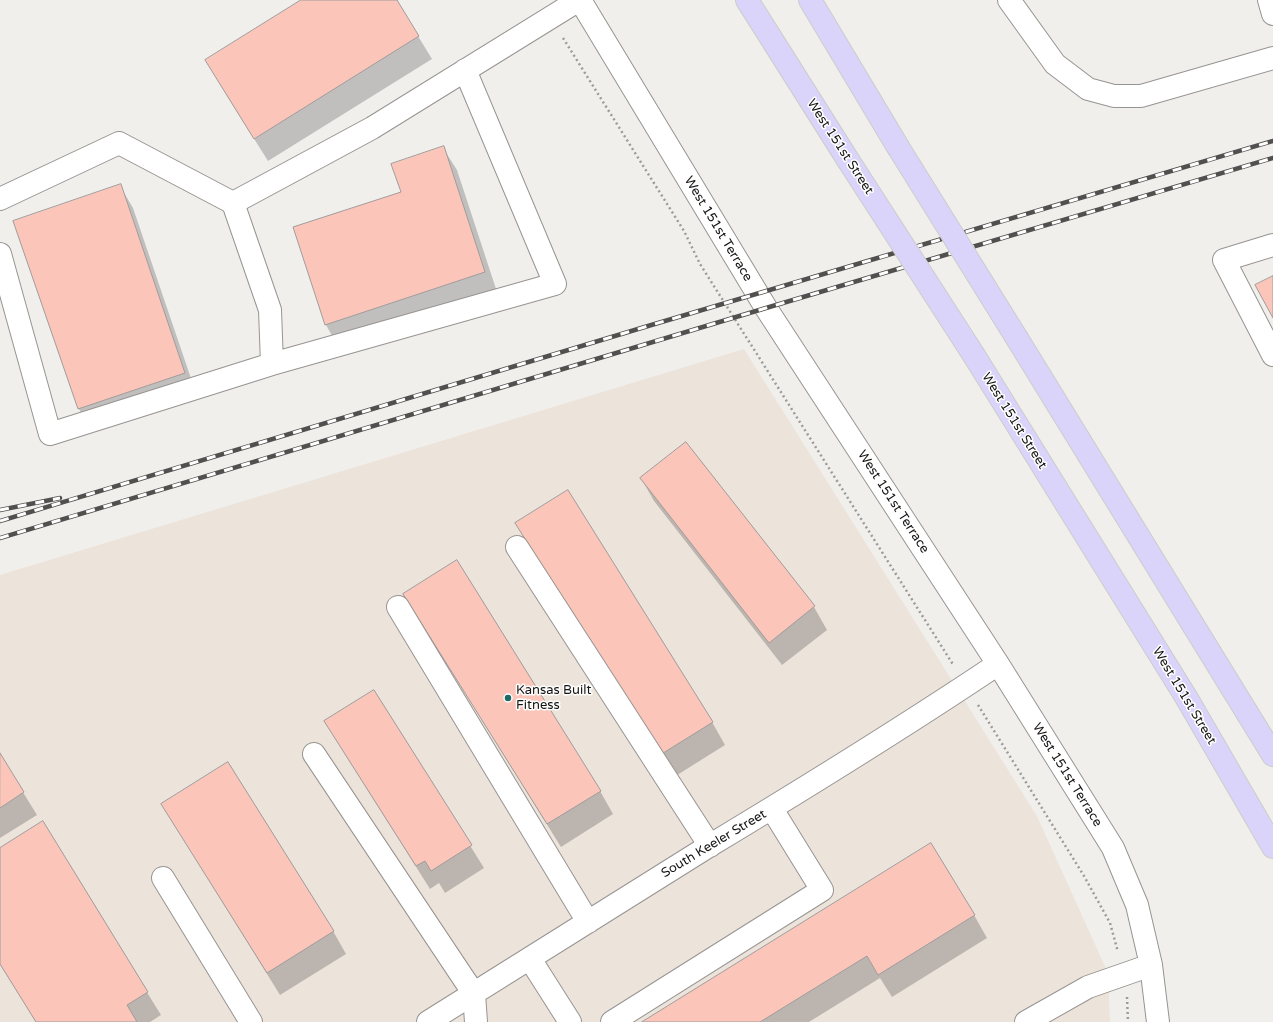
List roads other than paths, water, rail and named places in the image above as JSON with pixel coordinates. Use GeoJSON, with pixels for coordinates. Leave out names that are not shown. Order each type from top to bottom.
{"type":"FeatureCollection","features":[{"type":"Feature","properties":{"kind":"main road","name":"West 151st Street"},"geometry":{"type":"LineString","coordinates":[[747,0],[975,357],[1186,697],[1273,847]]}},
{"type":"Feature","properties":{"kind":"main road"},"geometry":{"type":"LineString","coordinates":[[810,0],[898,147],[1273,754]]}},
{"type":"Feature","properties":{"kind":"street"},"geometry":{"type":"LineString","coordinates":[[232,202],[372,128],[580,0]]}},
{"type":"Feature","properties":{"kind":"street","name":"West 151st Terrace"},"geometry":{"type":"LineString","coordinates":[[580,0],[763,303],[998,664],[1113,848],[1137,905],[1151,965],[1158,1022]]}},
{"type":"Feature","properties":{"kind":"street"},"geometry":{"type":"LineString","coordinates":[[1008,0],[1055,64],[1088,89],[1114,96],[1140,96],[1273,58]]}},
{"type":"Feature","properties":{"kind":"street"},"geometry":{"type":"LineString","coordinates":[[1269,0],[1273,14]]}},
{"type":"Feature","properties":{"kind":"street"},"geometry":{"type":"LineString","coordinates":[[0,254],[50,434],[272,364],[555,284],[465,70]]}},
{"type":"Feature","properties":{"kind":"street"},"geometry":{"type":"LineString","coordinates":[[0,199],[119,143],[232,202],[270,310],[272,364]]}},
{"type":"Feature","properties":{"kind":"street"},"geometry":{"type":"LineString","coordinates":[[1273,245],[1224,260],[1273,355]]}},
{"type":"Feature","properties":{"kind":"street"},"geometry":{"type":"LineString","coordinates":[[517,547],[710,846]]}},
{"type":"Feature","properties":{"kind":"street"},"geometry":{"type":"LineString","coordinates":[[398,607],[588,922]]}},
{"type":"Feature","properties":{"kind":"street","name":"South Keeler Street"},"geometry":{"type":"LineString","coordinates":[[428,1022],[772,809],[941,702],[998,664]]}},
{"type":"Feature","properties":{"kind":"street"},"geometry":{"type":"LineString","coordinates":[[314,754],[474,994],[476,1022]]}},
{"type":"Feature","properties":{"kind":"street"},"geometry":{"type":"LineString","coordinates":[[612,1022],[822,890],[772,809]]}},
{"type":"Feature","properties":{"kind":"street"},"geometry":{"type":"LineString","coordinates":[[163,878],[252,1022]]}},
{"type":"Feature","properties":{"kind":"street"},"geometry":{"type":"LineString","coordinates":[[530,959],[570,1022]]}},
{"type":"Feature","properties":{"kind":"street"},"geometry":{"type":"LineString","coordinates":[[1026,1022],[1088,987],[1151,965]]}},
{"type":"Feature","properties":{"kind":"railway"},"geometry":{"type":"LineString","coordinates":[[0,521],[648,326],[1273,141]]}},
{"type":"Feature","properties":{"kind":"railway"},"geometry":{"type":"LineString","coordinates":[[0,538],[766,308],[1273,158]]}},
{"type":"Feature","properties":{"kind":"railway"},"geometry":{"type":"LineString","coordinates":[[0,510],[60,498]]}},
{"type":"Feature","properties":{"kind":"place","name":"Kansas Built Fitness"},"geometry":{"type":"Point","coordinates":[508,698]}}]}
